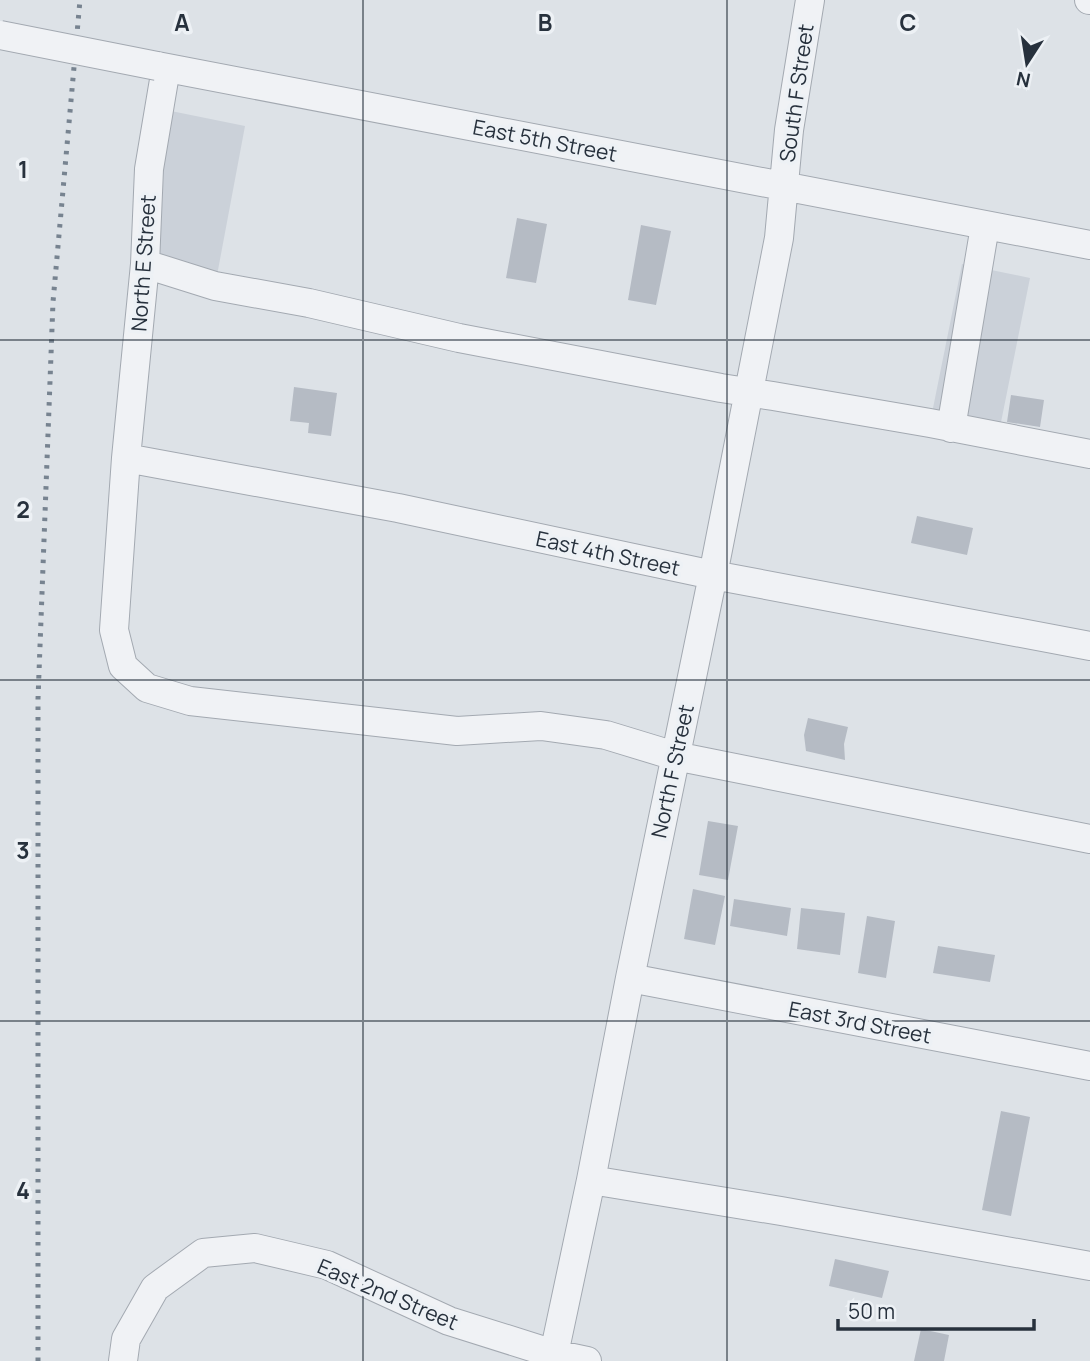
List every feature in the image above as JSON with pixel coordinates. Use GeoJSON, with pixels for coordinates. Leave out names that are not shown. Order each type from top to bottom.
{"type":"FeatureCollection","features":[{"type":"Feature","properties":{"kind":"street","name":"South F Street"},"geometry":{"type":"LineString","coordinates":[[783,186],[789,130],[810,0]]}},
{"type":"Feature","properties":{"kind":"street","name":"East 5th Street"},"geometry":{"type":"LineString","coordinates":[[0,34],[1090,245]]}},
{"type":"Feature","properties":{"kind":"street","name":"North E Street"},"geometry":{"type":"LineString","coordinates":[[162,67],[149,169],[145,264],[126,458],[114,630],[123,666],[147,688],[190,701],[457,731],[541,726],[606,735],[675,756],[1090,839]]}},
{"type":"Feature","properties":{"kind":"street","name":"North F Street"},"geometry":{"type":"LineString","coordinates":[[554,1354],[713,575],[779,238],[783,186]]}},
{"type":"Feature","properties":{"kind":"street"},"geometry":{"type":"LineString","coordinates":[[951,428],[985,226]]}},
{"type":"Feature","properties":{"kind":"street"},"geometry":{"type":"LineString","coordinates":[[145,264],[215,286],[309,303],[472,340],[1090,454]]}},
{"type":"Feature","properties":{"kind":"street","name":"East 4th Street"},"geometry":{"type":"LineString","coordinates":[[126,458],[398,508],[713,575],[1090,646]]}},
{"type":"Feature","properties":{"kind":"street","name":"East 3rd Street"},"geometry":{"type":"LineString","coordinates":[[630,978],[1090,1066]]}},
{"type":"Feature","properties":{"kind":"street"},"geometry":{"type":"LineString","coordinates":[[591,1180],[1090,1266]]}},
{"type":"Feature","properties":{"kind":"street","name":"East 2nd Street"},"geometry":{"type":"LineString","coordinates":[[123,1361],[126,1339],[155,1288],[203,1253],[255,1248],[327,1265],[449,1321],[554,1354],[587,1361]]}},
{"type":"Feature","properties":{"kind":"shaded area"},"geometry":{"type":"Polygon","coordinates":[[[171,111],[245,126],[215,286],[159,269],[165,144],[171,111]]]}},
{"type":"Feature","properties":{"kind":"shaded area"},"geometry":{"type":"Polygon","coordinates":[[[962,264],[1030,278],[998,437],[930,423],[962,264]]]}},
{"type":"Feature","properties":{"kind":"building"},"geometry":{"type":"Polygon","coordinates":[[[517,218],[547,224],[536,283],[506,278],[517,218]]]}},
{"type":"Feature","properties":{"kind":"building"},"geometry":{"type":"Polygon","coordinates":[[[641,225],[671,231],[656,305],[628,300],[641,225]]]}},
{"type":"Feature","properties":{"kind":"building"},"geometry":{"type":"Polygon","coordinates":[[[294,387],[337,393],[331,436],[308,433],[309,423],[290,421],[294,387]]]}},
{"type":"Feature","properties":{"kind":"building"},"geometry":{"type":"Polygon","coordinates":[[[1011,395],[1044,400],[1040,427],[1007,422],[1011,395]]]}},
{"type":"Feature","properties":{"kind":"building"},"geometry":{"type":"Polygon","coordinates":[[[917,516],[973,528],[967,555],[911,543],[917,516]]]}},
{"type":"Feature","properties":{"kind":"building"},"geometry":{"type":"Polygon","coordinates":[[[808,718],[848,727],[844,744],[845,760],[806,751],[804,735],[808,718]]]}},
{"type":"Feature","properties":{"kind":"building"},"geometry":{"type":"Polygon","coordinates":[[[708,821],[738,826],[728,880],[699,875],[708,821]]]}},
{"type":"Feature","properties":{"kind":"building"},"geometry":{"type":"Polygon","coordinates":[[[693,889],[725,896],[715,945],[684,939],[693,889]]]}},
{"type":"Feature","properties":{"kind":"building"},"geometry":{"type":"Polygon","coordinates":[[[734,899],[791,908],[787,936],[730,926],[734,899]]]}},
{"type":"Feature","properties":{"kind":"building"},"geometry":{"type":"Polygon","coordinates":[[[801,908],[845,913],[840,955],[797,949],[801,908]]]}},
{"type":"Feature","properties":{"kind":"building"},"geometry":{"type":"Polygon","coordinates":[[[867,916],[895,921],[886,978],[858,973],[867,916]]]}},
{"type":"Feature","properties":{"kind":"building"},"geometry":{"type":"Polygon","coordinates":[[[938,946],[995,955],[990,982],[933,973],[938,946]]]}},
{"type":"Feature","properties":{"kind":"building"},"geometry":{"type":"Polygon","coordinates":[[[1001,1111],[1030,1117],[1011,1216],[982,1210],[1001,1111]]]}},
{"type":"Feature","properties":{"kind":"building"},"geometry":{"type":"Polygon","coordinates":[[[835,1259],[889,1271],[882,1298],[829,1286],[835,1259]]]}},
{"type":"Feature","properties":{"kind":"building"},"geometry":{"type":"Polygon","coordinates":[[[921,1329],[949,1335],[944,1361],[914,1361],[921,1329]]]}},
{"type":"Feature","properties":{"kind":"railway"},"geometry":{"type":"LineString","coordinates":[[38,1361],[38,699],[53,302],[80,0]]}}]}
